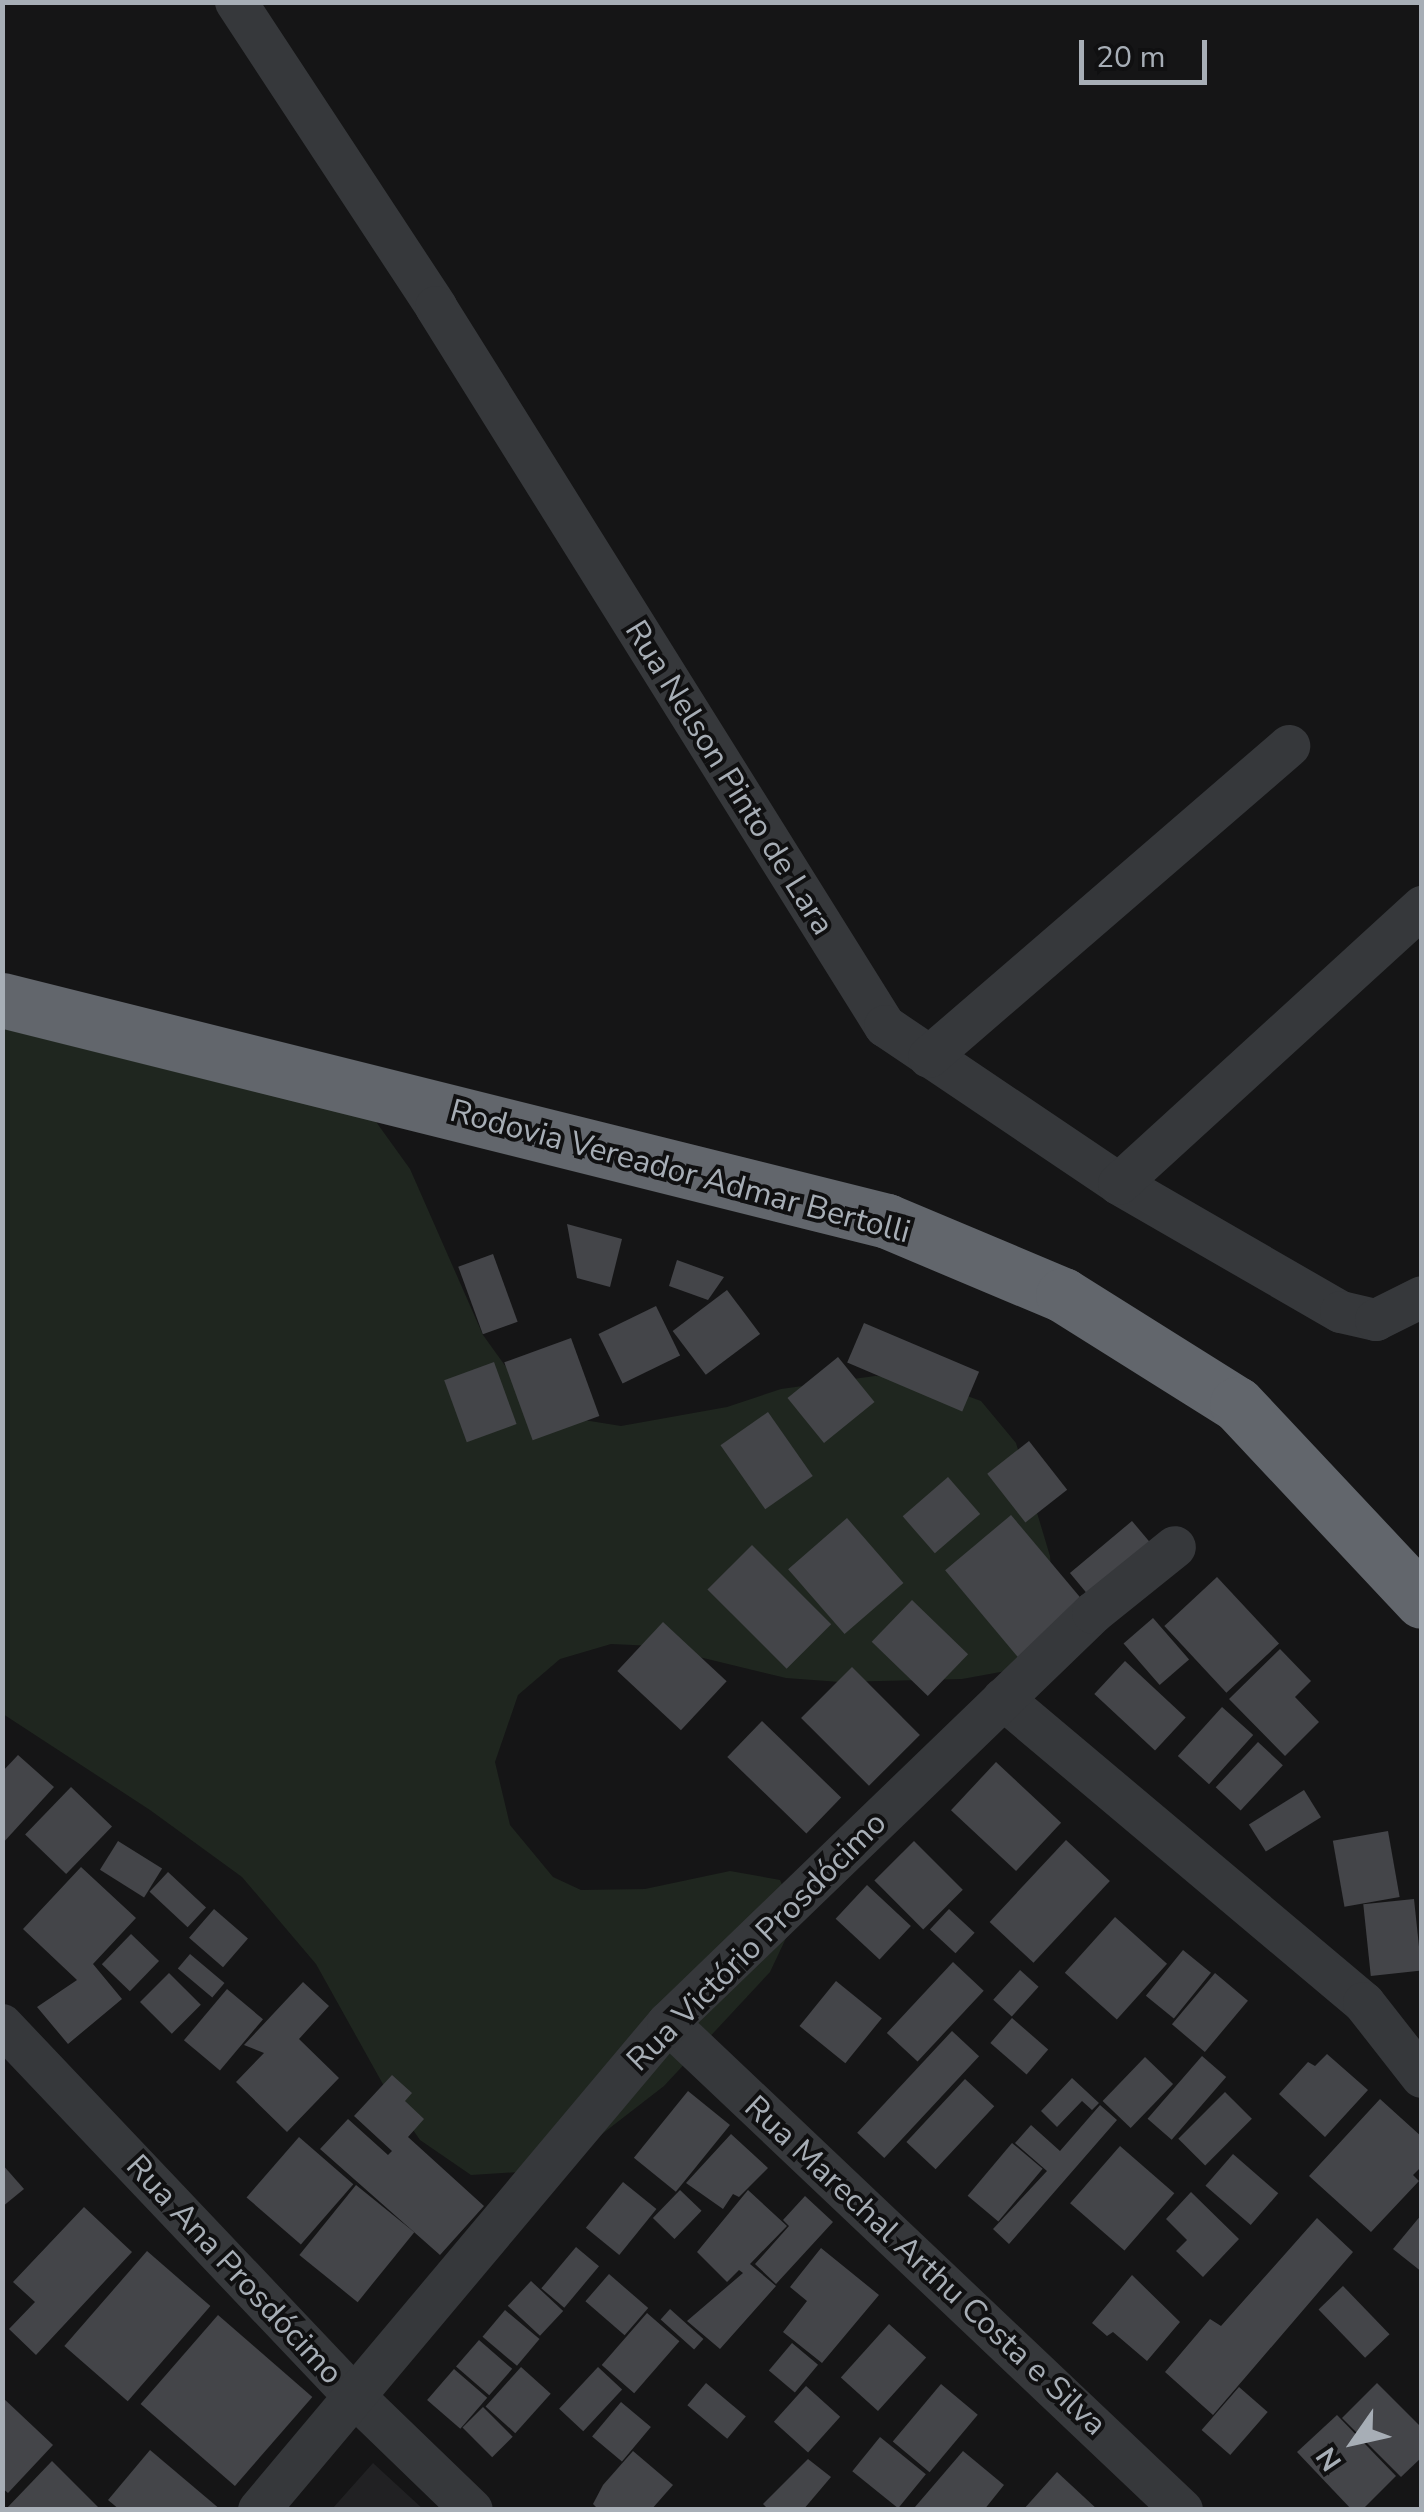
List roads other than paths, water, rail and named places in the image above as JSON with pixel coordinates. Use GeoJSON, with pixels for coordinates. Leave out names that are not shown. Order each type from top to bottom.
{"type":"FeatureCollection","features":[{"type":"Feature","properties":{"kind":"highway","name":"Rodovia Vereador Admar Bertolli"},"geometry":{"type":"LineString","coordinates":[[2,1000],[886,1221],[1063,1294],[1237,1404],[1422,1602]]}},
{"type":"Feature","properties":{"kind":"street","name":"Rua Nelson Pinto de Lara"},"geometry":{"type":"LineString","coordinates":[[236,2],[436,306],[884,1026],[1119,1184],[1341,1312],[1376,1320],[1422,1297]]}},
{"type":"Feature","properties":{"kind":"street"},"geometry":{"type":"LineString","coordinates":[[929,1057],[1289,746]]}},
{"type":"Feature","properties":{"kind":"street"},"geometry":{"type":"LineString","coordinates":[[1119,1184],[1422,907]]}},
{"type":"Feature","properties":{"kind":"street","name":"Rua Victório Prosdócimo"},"geometry":{"type":"LineString","coordinates":[[258,2510],[668,2023],[1093,1613],[1175,1547]]}},
{"type":"Feature","properties":{"kind":"street"},"geometry":{"type":"LineString","coordinates":[[1003,1699],[1364,2003],[1422,2077]]}},
{"type":"Feature","properties":{"kind":"street","name":"Rua Marechal Arthu Costa e Silva"},"geometry":{"type":"LineString","coordinates":[[668,2023],[1182,2510]]}},
{"type":"Feature","properties":{"kind":"street","name":"Rua Ana Prosdócimo"},"geometry":{"type":"LineString","coordinates":[[2,2026],[356,2398],[472,2510]]}}]}
